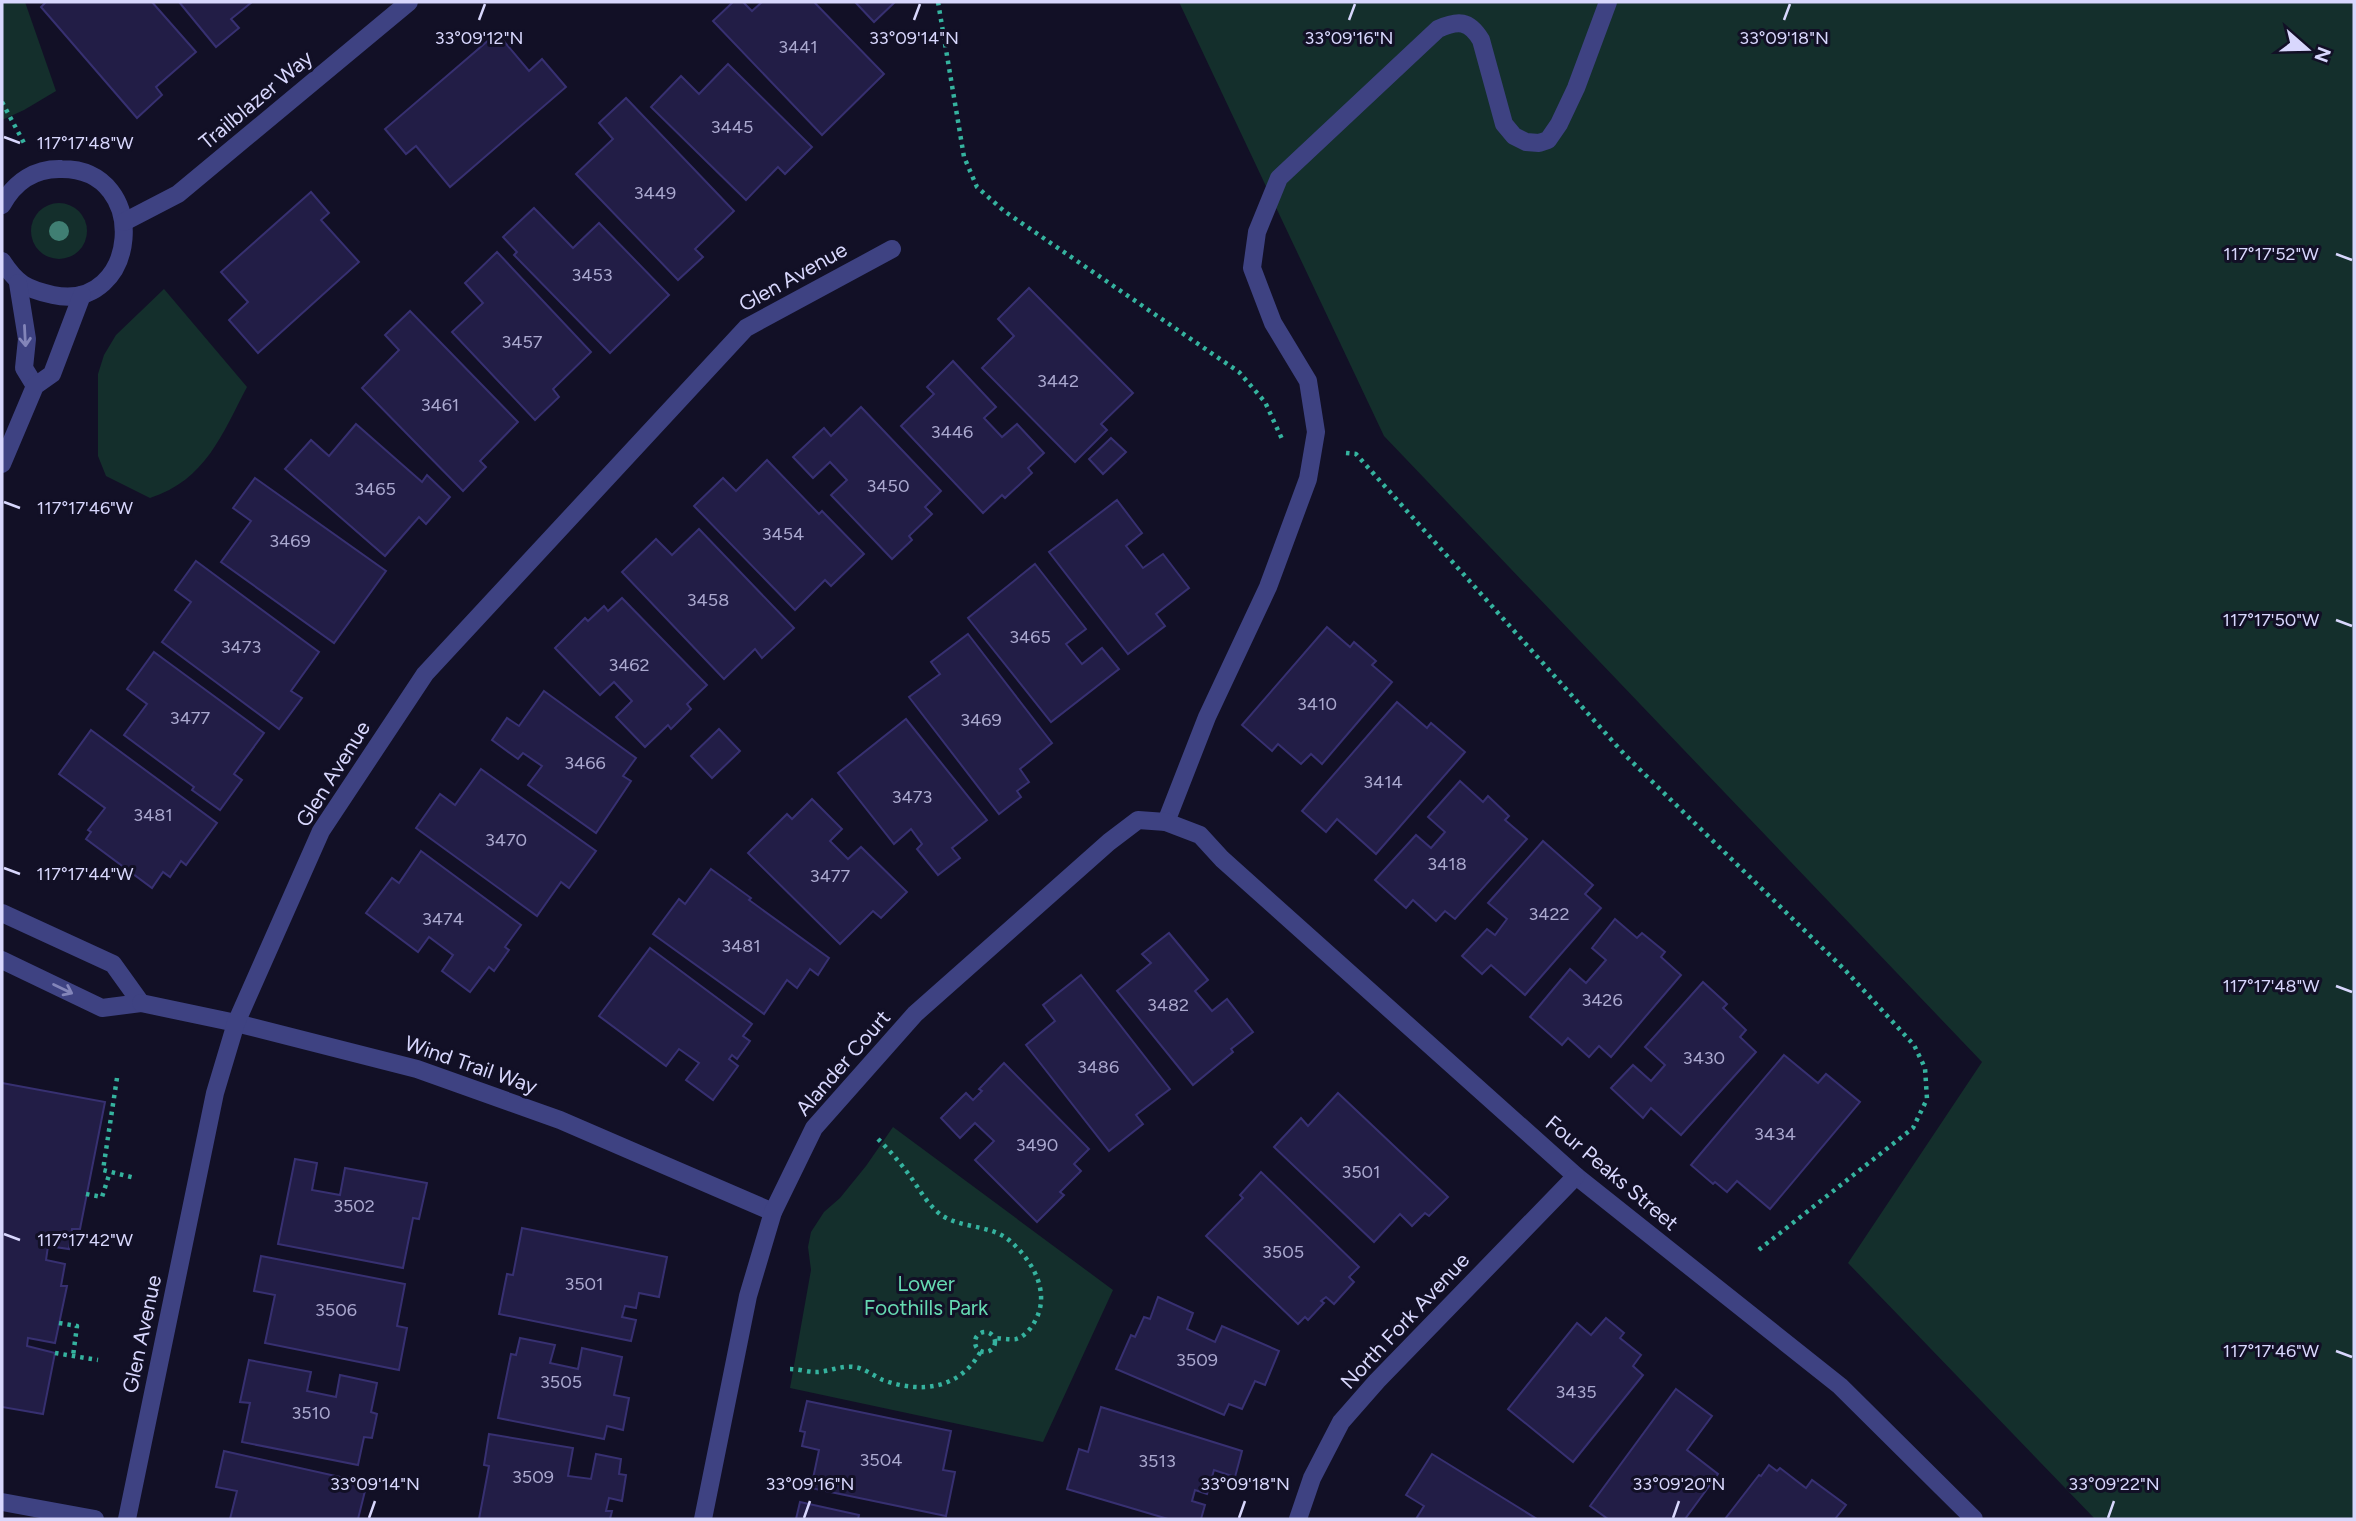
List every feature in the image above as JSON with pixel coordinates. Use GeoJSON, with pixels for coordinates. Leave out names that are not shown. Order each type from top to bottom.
{"type":"FeatureCollection","features":[{"type":"Feature","properties":{"kind":"street","name":"Trailblazer Way"},"geometry":{"type":"LineString","coordinates":[[124,222],[178,194],[410,2]]}},
{"type":"Feature","properties":{"kind":"street"},"geometry":{"type":"LineString","coordinates":[[1166,822],[1207,717],[1268,587],[1308,479],[1316,432],[1308,381],[1273,323],[1252,268],[1256,232],[1279,177],[1438,29],[1451,23],[1462,23],[1474,28],[1481,40],[1504,124],[1514,136],[1526,142],[1539,143],[1548,139],[1559,124],[1576,89],[1608,2]]}},
{"type":"Feature","properties":{"kind":"street"},"geometry":{"type":"LineString","coordinates":[[2,205],[15,187],[31,175],[50,169],[70,169],[89,174],[106,186],[118,202],[124,222],[125,240],[120,258],[111,274],[98,286],[82,295],[62,297],[18,283]]}},
{"type":"Feature","properties":{"kind":"street","name":"Glen Avenue"},"geometry":{"type":"LineString","coordinates":[[127,1519],[215,1093],[236,1023],[321,831],[425,674],[746,328],[892,249]]}},
{"type":"Feature","properties":{"kind":"street"},"geometry":{"type":"LineString","coordinates":[[2,261],[18,283],[27,339],[24,368],[35,386]]}},
{"type":"Feature","properties":{"kind":"street"},"geometry":{"type":"LineString","coordinates":[[2,464],[35,386],[52,374],[82,295]]}},
{"type":"Feature","properties":{"kind":"street","name":"Alander Court"},"geometry":{"type":"LineString","coordinates":[[703,1519],[748,1296],[773,1212],[814,1128],[915,1014],[1109,842],[1138,820],[1166,822],[1200,835],[1223,859]]}},
{"type":"Feature","properties":{"kind":"street","name":"Four Peaks Street"},"geometry":{"type":"LineString","coordinates":[[1223,859],[1576,1175],[1840,1386],[1974,1519]]}},
{"type":"Feature","properties":{"kind":"street"},"geometry":{"type":"LineString","coordinates":[[2,913],[113,964],[141,1003]]}},
{"type":"Feature","properties":{"kind":"street","name":"Wind Trail Way"},"geometry":{"type":"LineString","coordinates":[[2,960],[102,1007],[141,1003],[236,1023],[430,1073],[560,1120],[773,1212]]}},
{"type":"Feature","properties":{"kind":"street","name":"North Fork Avenue"},"geometry":{"type":"LineString","coordinates":[[1298,1519],[1312,1478],[1341,1422],[1377,1381],[1576,1175]]}},
{"type":"Feature","properties":{"kind":"street"},"geometry":{"type":"LineString","coordinates":[[2,1502],[95,1519]]}},
{"type":"Feature","properties":{"kind":"path"},"geometry":{"type":"LineString","coordinates":[[938,2],[964,157],[977,187],[1004,211],[1239,372],[1265,402],[1287,449]]}},
{"type":"Feature","properties":{"kind":"path"},"geometry":{"type":"LineString","coordinates":[[2,102],[38,173]]}},
{"type":"Feature","properties":{"kind":"path"},"geometry":{"type":"LineString","coordinates":[[1341,452],[1356,454],[1625,755],[1845,970],[1914,1045],[1925,1068],[1927,1099],[1913,1128],[1756,1252]]}},
{"type":"Feature","properties":{"kind":"path"},"geometry":{"type":"LineString","coordinates":[[117,1078],[103,1170],[135,1178]]}},
{"type":"Feature","properties":{"kind":"path"},"geometry":{"type":"LineString","coordinates":[[878,1139],[907,1171],[923,1196],[942,1215],[1000,1235],[1009,1240],[1029,1261],[1041,1286],[1042,1310],[1031,1330],[1016,1339],[994,1338],[986,1333],[977,1337],[976,1346],[987,1352],[995,1344],[994,1338]]}},
{"type":"Feature","properties":{"kind":"path"},"geometry":{"type":"LineString","coordinates":[[86,1194],[102,1197],[110,1172]]}},
{"type":"Feature","properties":{"kind":"path"},"geometry":{"type":"LineString","coordinates":[[59,1323],[77,1326],[73,1356]]}},
{"type":"Feature","properties":{"kind":"path"},"geometry":{"type":"LineString","coordinates":[[790,1368],[817,1372],[852,1366],[897,1384],[926,1388],[952,1381],[973,1367],[981,1351]]}},
{"type":"Feature","properties":{"kind":"path"},"geometry":{"type":"LineString","coordinates":[[55,1353],[98,1360]]}},
{"type":"Feature","properties":{"kind":"green space"},"geometry":{"type":"Polygon","coordinates":[[[2,2],[25,2],[56,91],[2,120],[2,2]]]}},
{"type":"Feature","properties":{"kind":"green space"},"geometry":{"type":"Polygon","coordinates":[[[1179,2],[2354,2],[2354,1519],[2095,1519],[1848,1263],[1982,1062],[1384,436],[1179,2]]]}},
{"type":"Feature","properties":{"kind":"green space"},"geometry":{"type":"Polygon","coordinates":[[[53,203],[65,203],[79,211],[87,225],[85,242],[79,251],[65,259],[53,259],[36,247],[31,237],[31,225],[43,208],[53,203]]]}},
{"type":"Feature","properties":{"kind":"green space"},"geometry":{"type":"Polygon","coordinates":[[[164,289],[247,387],[220,438],[199,467],[185,480],[150,498],[106,476],[98,456],[98,374],[104,355],[116,335],[164,289]]]}},
{"type":"Feature","properties":{"kind":"green space","name":"Lower Foothills Park"},"geometry":{"type":"Polygon","coordinates":[[[893,1127],[1113,1290],[1043,1442],[790,1388],[811,1270],[808,1247],[811,1232],[824,1212],[840,1198],[866,1166],[893,1127]]]}},
{"type":"Feature","properties":{"kind":"building"},"geometry":{"type":"Polygon","coordinates":[[[46,2],[152,2],[196,52],[156,87],[162,95],[137,118],[41,7],[46,2]]]}},
{"type":"Feature","properties":{"kind":"building"},"geometry":{"type":"Polygon","coordinates":[[[179,2],[252,2],[231,19],[239,28],[216,47],[179,2]]]}},
{"type":"Feature","properties":{"kind":"building"},"geometry":{"type":"Polygon","coordinates":[[[733,2],[743,2],[752,11],[762,2],[814,2],[884,74],[822,135],[713,21],[733,2]]]}},
{"type":"Feature","properties":{"kind":"building"},"geometry":{"type":"Polygon","coordinates":[[[855,2],[895,2],[874,22],[855,2]]]}},
{"type":"Feature","properties":{"kind":"building"},"geometry":{"type":"Polygon","coordinates":[[[497,33],[529,71],[542,59],[566,87],[450,187],[416,146],[406,154],[385,129],[497,33]]]}},
{"type":"Feature","properties":{"kind":"building"},"geometry":{"type":"Polygon","coordinates":[[[728,64],[812,147],[785,174],[778,167],[746,200],[651,107],[681,76],[699,94],[728,64]]]}},
{"type":"Feature","properties":{"kind":"building"},"geometry":{"type":"Polygon","coordinates":[[[626,98],[734,211],[695,249],[703,257],[678,280],[576,174],[613,139],[599,123],[626,98]]]}},
{"type":"Feature","properties":{"kind":"building"},"geometry":{"type":"Polygon","coordinates":[[[311,192],[329,213],[321,220],[359,262],[258,353],[229,320],[248,302],[221,272],[311,192]]]}},
{"type":"Feature","properties":{"kind":"building"},"geometry":{"type":"Polygon","coordinates":[[[534,208],[573,248],[599,223],[669,295],[610,353],[514,255],[517,252],[503,237],[534,208]]]}},
{"type":"Feature","properties":{"kind":"building"},"geometry":{"type":"Polygon","coordinates":[[[497,252],[591,352],[553,389],[559,397],[535,420],[452,332],[483,303],[465,283],[497,252]]]}},
{"type":"Feature","properties":{"kind":"building"},"geometry":{"type":"Polygon","coordinates":[[[1029,288],[1133,393],[1101,424],[1107,430],[1075,462],[982,368],[1014,336],[998,319],[1029,288]]]}},
{"type":"Feature","properties":{"kind":"building"},"geometry":{"type":"Polygon","coordinates":[[[410,311],[518,422],[480,461],[486,467],[463,491],[362,388],[399,350],[385,335],[410,311]]]}},
{"type":"Feature","properties":{"kind":"building"},"geometry":{"type":"Polygon","coordinates":[[[953,361],[996,407],[984,418],[1002,437],[1017,424],[1044,453],[1028,468],[1032,473],[1005,498],[1002,495],[983,513],[901,426],[934,394],[927,387],[953,361]]]}},
{"type":"Feature","properties":{"kind":"building"},"geometry":{"type":"Polygon","coordinates":[[[861,407],[941,491],[925,507],[932,514],[909,536],[912,540],[892,559],[831,495],[847,480],[830,462],[813,478],[793,457],[824,428],[831,436],[861,407]]]}},
{"type":"Feature","properties":{"kind":"building"},"geometry":{"type":"Polygon","coordinates":[[[356,424],[422,482],[427,475],[450,497],[426,524],[419,517],[385,556],[285,469],[311,440],[329,456],[356,424]]]}},
{"type":"Feature","properties":{"kind":"building"},"geometry":{"type":"Polygon","coordinates":[[[1111,438],[1126,452],[1103,474],[1089,459],[1111,438]]]}},
{"type":"Feature","properties":{"kind":"building"},"geometry":{"type":"Polygon","coordinates":[[[767,460],[819,514],[822,511],[864,554],[831,586],[825,580],[795,610],[694,506],[723,478],[736,491],[767,460]]]}},
{"type":"Feature","properties":{"kind":"building"},"geometry":{"type":"Polygon","coordinates":[[[255,478],[386,571],[334,643],[221,562],[251,521],[233,508],[255,478]]]}},
{"type":"Feature","properties":{"kind":"building"},"geometry":{"type":"Polygon","coordinates":[[[1117,500],[1142,533],[1126,546],[1143,568],[1163,554],[1189,588],[1156,614],[1165,626],[1128,654],[1049,552],[1117,500]]]}},
{"type":"Feature","properties":{"kind":"building"},"geometry":{"type":"Polygon","coordinates":[[[699,529],[794,628],[762,658],[755,649],[724,679],[622,572],[656,539],[672,555],[699,529]]]}},
{"type":"Feature","properties":{"kind":"building"},"geometry":{"type":"Polygon","coordinates":[[[196,561],[319,652],[291,691],[302,698],[279,729],[162,642],[191,602],[175,590],[196,561]]]}},
{"type":"Feature","properties":{"kind":"building"},"geometry":{"type":"Polygon","coordinates":[[[1035,564],[1086,629],[1066,644],[1082,664],[1102,648],[1119,669],[1051,722],[968,618],[1035,564]]]}},
{"type":"Feature","properties":{"kind":"building"},"geometry":{"type":"Polygon","coordinates":[[[622,598],[707,685],[687,704],[691,709],[671,729],[668,725],[645,747],[616,717],[632,701],[614,682],[600,695],[555,648],[585,618],[588,621],[604,606],[608,611],[622,598]]]}},
{"type":"Feature","properties":{"kind":"building"},"geometry":{"type":"Polygon","coordinates":[[[1327,627],[1350,647],[1354,642],[1376,661],[1372,665],[1392,682],[1322,764],[1311,754],[1301,764],[1278,744],[1272,751],[1242,725],[1327,627]]]}},
{"type":"Feature","properties":{"kind":"building"},"geometry":{"type":"Polygon","coordinates":[[[968,634],[1052,743],[1020,769],[1029,782],[1017,791],[1021,797],[999,814],[909,697],[940,674],[931,662],[968,634]]]}},
{"type":"Feature","properties":{"kind":"building"},"geometry":{"type":"Polygon","coordinates":[[[154,652],[264,733],[234,774],[242,780],[220,810],[192,790],[194,787],[124,735],[147,704],[127,689],[154,652]]]}},
{"type":"Feature","properties":{"kind":"building"},"geometry":{"type":"Polygon","coordinates":[[[544,691],[636,758],[623,776],[631,781],[596,833],[528,785],[542,766],[523,753],[518,759],[492,740],[507,718],[519,726],[544,691]]]}},
{"type":"Feature","properties":{"kind":"building"},"geometry":{"type":"Polygon","coordinates":[[[1397,702],[1427,728],[1431,723],[1465,752],[1376,854],[1337,819],[1326,832],[1302,811],[1397,702]]]}},
{"type":"Feature","properties":{"kind":"building"},"geometry":{"type":"Polygon","coordinates":[[[906,719],[987,820],[952,848],[960,858],[938,875],[917,849],[922,844],[911,829],[894,844],[838,773],[906,719]]]}},
{"type":"Feature","properties":{"kind":"building"},"geometry":{"type":"Polygon","coordinates":[[[719,729],[740,751],[712,778],[691,756],[719,729]]]}},
{"type":"Feature","properties":{"kind":"building"},"geometry":{"type":"Polygon","coordinates":[[[91,730],[217,823],[186,865],[181,861],[170,877],[163,872],[152,888],[86,839],[91,832],[88,830],[105,808],[59,774],[91,730]]]}},
{"type":"Feature","properties":{"kind":"building"},"geometry":{"type":"Polygon","coordinates":[[[481,769],[596,851],[569,888],[561,882],[537,916],[416,828],[440,794],[455,805],[481,769]]]}},
{"type":"Feature","properties":{"kind":"building"},"geometry":{"type":"Polygon","coordinates":[[[1460,781],[1483,802],[1488,796],[1509,816],[1505,820],[1527,839],[1455,919],[1445,911],[1436,921],[1413,900],[1406,908],[1375,880],[1416,835],[1431,848],[1445,832],[1428,817],[1460,781]]]}},
{"type":"Feature","properties":{"kind":"building"},"geometry":{"type":"Polygon","coordinates":[[[812,799],[842,829],[830,841],[848,859],[861,847],[907,892],[881,918],[873,911],[840,944],[748,853],[787,814],[792,819],[812,799]]]}},
{"type":"Feature","properties":{"kind":"building"},"geometry":{"type":"Polygon","coordinates":[[[1543,841],[1593,885],[1585,894],[1601,908],[1525,995],[1491,965],[1482,974],[1462,956],[1487,929],[1495,935],[1507,919],[1488,903],[1543,841]]]}},
{"type":"Feature","properties":{"kind":"building"},"geometry":{"type":"Polygon","coordinates":[[[421,851],[521,925],[505,947],[509,950],[494,971],[489,967],[470,992],[442,971],[453,955],[429,937],[418,952],[366,913],[392,878],[399,883],[421,851]]]}},
{"type":"Feature","properties":{"kind":"building"},"geometry":{"type":"Polygon","coordinates":[[[711,869],[829,958],[818,975],[810,969],[797,988],[787,980],[764,1014],[653,934],[679,899],[685,904],[711,869]]]}},
{"type":"Feature","properties":{"kind":"building"},"geometry":{"type":"Polygon","coordinates":[[[1615,919],[1637,938],[1642,933],[1665,952],[1661,957],[1681,975],[1611,1057],[1599,1046],[1589,1057],[1568,1038],[1562,1045],[1530,1017],[1570,969],[1586,983],[1606,960],[1592,948],[1615,919]]]}},
{"type":"Feature","properties":{"kind":"building"},"geometry":{"type":"Polygon","coordinates":[[[1169,933],[1208,980],[1195,991],[1212,1011],[1227,999],[1253,1032],[1193,1085],[1117,991],[1151,963],[1142,954],[1169,933]]]}},
{"type":"Feature","properties":{"kind":"building"},"geometry":{"type":"Polygon","coordinates":[[[650,948],[752,1024],[743,1036],[750,1041],[737,1059],[732,1055],[729,1059],[738,1066],[713,1100],[686,1080],[699,1063],[679,1049],[666,1066],[599,1016],[650,948]]]}},
{"type":"Feature","properties":{"kind":"building"},"geometry":{"type":"Polygon","coordinates":[[[1081,975],[1170,1089],[1136,1115],[1143,1124],[1109,1151],[1026,1045],[1055,1021],[1043,1005],[1081,975]]]}},
{"type":"Feature","properties":{"kind":"building"},"geometry":{"type":"Polygon","coordinates":[[[1703,982],[1727,1004],[1723,1008],[1746,1030],[1740,1037],[1756,1052],[1681,1135],[1651,1108],[1643,1118],[1611,1088],[1633,1065],[1651,1081],[1665,1065],[1645,1047],[1703,982]]]}},
{"type":"Feature","properties":{"kind":"building"},"geometry":{"type":"Polygon","coordinates":[[[1784,1055],[1818,1083],[1826,1074],[1860,1102],[1770,1209],[1737,1181],[1727,1192],[1691,1165],[1784,1055]]]}},
{"type":"Feature","properties":{"kind":"building"},"geometry":{"type":"Polygon","coordinates":[[[1004,1063],[1089,1149],[1074,1164],[1081,1171],[1060,1192],[1064,1195],[1037,1222],[975,1160],[994,1141],[975,1123],[960,1138],[941,1118],[966,1093],[973,1100],[982,1091],[979,1089],[1004,1063]]]}},
{"type":"Feature","properties":{"kind":"building"},"geometry":{"type":"Polygon","coordinates":[[[2,1083],[105,1102],[80,1229],[72,1229],[69,1249],[48,1246],[46,1260],[65,1264],[61,1286],[67,1286],[55,1343],[28,1338],[27,1346],[55,1353],[43,1414],[2,1407],[2,1083]]]}},
{"type":"Feature","properties":{"kind":"building"},"geometry":{"type":"Polygon","coordinates":[[[1338,1093],[1448,1197],[1429,1216],[1425,1213],[1412,1226],[1400,1214],[1374,1242],[1274,1147],[1301,1118],[1308,1126],[1338,1093]]]}},
{"type":"Feature","properties":{"kind":"building"},"geometry":{"type":"Polygon","coordinates":[[[295,1159],[317,1163],[312,1190],[340,1195],[345,1168],[427,1183],[419,1219],[413,1218],[403,1268],[278,1244],[295,1159]]]}},
{"type":"Feature","properties":{"kind":"building"},"geometry":{"type":"Polygon","coordinates":[[[1261,1172],[1359,1267],[1349,1277],[1354,1282],[1334,1304],[1326,1297],[1321,1301],[1324,1303],[1308,1320],[1305,1317],[1298,1324],[1206,1236],[1243,1198],[1240,1195],[1261,1172]]]}},
{"type":"Feature","properties":{"kind":"building"},"geometry":{"type":"Polygon","coordinates":[[[522,1228],[667,1257],[659,1297],[639,1293],[636,1308],[625,1306],[622,1317],[636,1320],[631,1341],[499,1314],[507,1274],[513,1275],[522,1228]]]}},
{"type":"Feature","properties":{"kind":"building"},"geometry":{"type":"Polygon","coordinates":[[[261,1256],[405,1284],[397,1326],[407,1328],[399,1370],[265,1343],[275,1295],[254,1291],[261,1256]]]}},
{"type":"Feature","properties":{"kind":"building"},"geometry":{"type":"Polygon","coordinates":[[[1158,1297],[1193,1313],[1187,1329],[1215,1342],[1222,1326],[1279,1351],[1265,1385],[1255,1381],[1242,1409],[1229,1404],[1224,1415],[1116,1369],[1131,1335],[1135,1337],[1144,1317],[1150,1319],[1158,1297]]]}},
{"type":"Feature","properties":{"kind":"building"},"geometry":{"type":"Polygon","coordinates":[[[1606,1318],[1624,1333],[1620,1338],[1641,1355],[1633,1366],[1643,1375],[1573,1462],[1508,1409],[1577,1323],[1591,1335],[1606,1318]]]}},
{"type":"Feature","properties":{"kind":"building"},"geometry":{"type":"Polygon","coordinates":[[[520,1338],[555,1345],[550,1363],[578,1369],[582,1348],[622,1357],[614,1395],[629,1398],[623,1430],[607,1426],[604,1439],[498,1418],[511,1354],[516,1355],[520,1338]]]}},
{"type":"Feature","properties":{"kind":"building"},"geometry":{"type":"Polygon","coordinates":[[[249,1360],[311,1372],[307,1391],[336,1397],[340,1375],[377,1383],[371,1412],[377,1414],[372,1438],[364,1437],[358,1465],[242,1442],[250,1403],[240,1402],[249,1360]]]}},
{"type":"Feature","properties":{"kind":"building"},"geometry":{"type":"Polygon","coordinates":[[[1676,1389],[1712,1416],[1687,1450],[1718,1474],[1685,1519],[1608,1519],[1590,1506],[1676,1389]]]}},
{"type":"Feature","properties":{"kind":"building"},"geometry":{"type":"Polygon","coordinates":[[[807,1401],[951,1431],[943,1470],[955,1472],[946,1516],[811,1488],[819,1450],[802,1446],[805,1432],[800,1431],[807,1401]]]}},
{"type":"Feature","properties":{"kind":"building"},"geometry":{"type":"Polygon","coordinates":[[[1101,1407],[1242,1451],[1235,1477],[1214,1470],[1207,1494],[1195,1490],[1192,1501],[1205,1505],[1201,1519],[1168,1519],[1067,1489],[1079,1449],[1088,1452],[1101,1407]]]}},
{"type":"Feature","properties":{"kind":"building"},"geometry":{"type":"Polygon","coordinates":[[[489,1434],[573,1448],[568,1476],[591,1479],[596,1454],[621,1459],[619,1474],[626,1475],[622,1501],[609,1498],[606,1511],[612,1511],[610,1519],[479,1519],[489,1466],[484,1465],[489,1434]]]}},
{"type":"Feature","properties":{"kind":"building"},"geometry":{"type":"Polygon","coordinates":[[[224,1451],[367,1483],[358,1519],[230,1519],[237,1491],[216,1487],[224,1451]]]}},
{"type":"Feature","properties":{"kind":"building"},"geometry":{"type":"Polygon","coordinates":[[[1432,1454],[1537,1519],[1416,1519],[1424,1506],[1406,1495],[1432,1454]]]}},
{"type":"Feature","properties":{"kind":"building"},"geometry":{"type":"Polygon","coordinates":[[[1769,1465],[1777,1471],[1780,1468],[1806,1488],[1812,1480],[1846,1505],[1835,1519],[1725,1519],[1769,1465]]]}},
{"type":"Feature","properties":{"kind":"building"},"geometry":{"type":"Polygon","coordinates":[[[800,1502],[859,1515],[858,1519],[796,1519],[800,1502]]]}}]}
